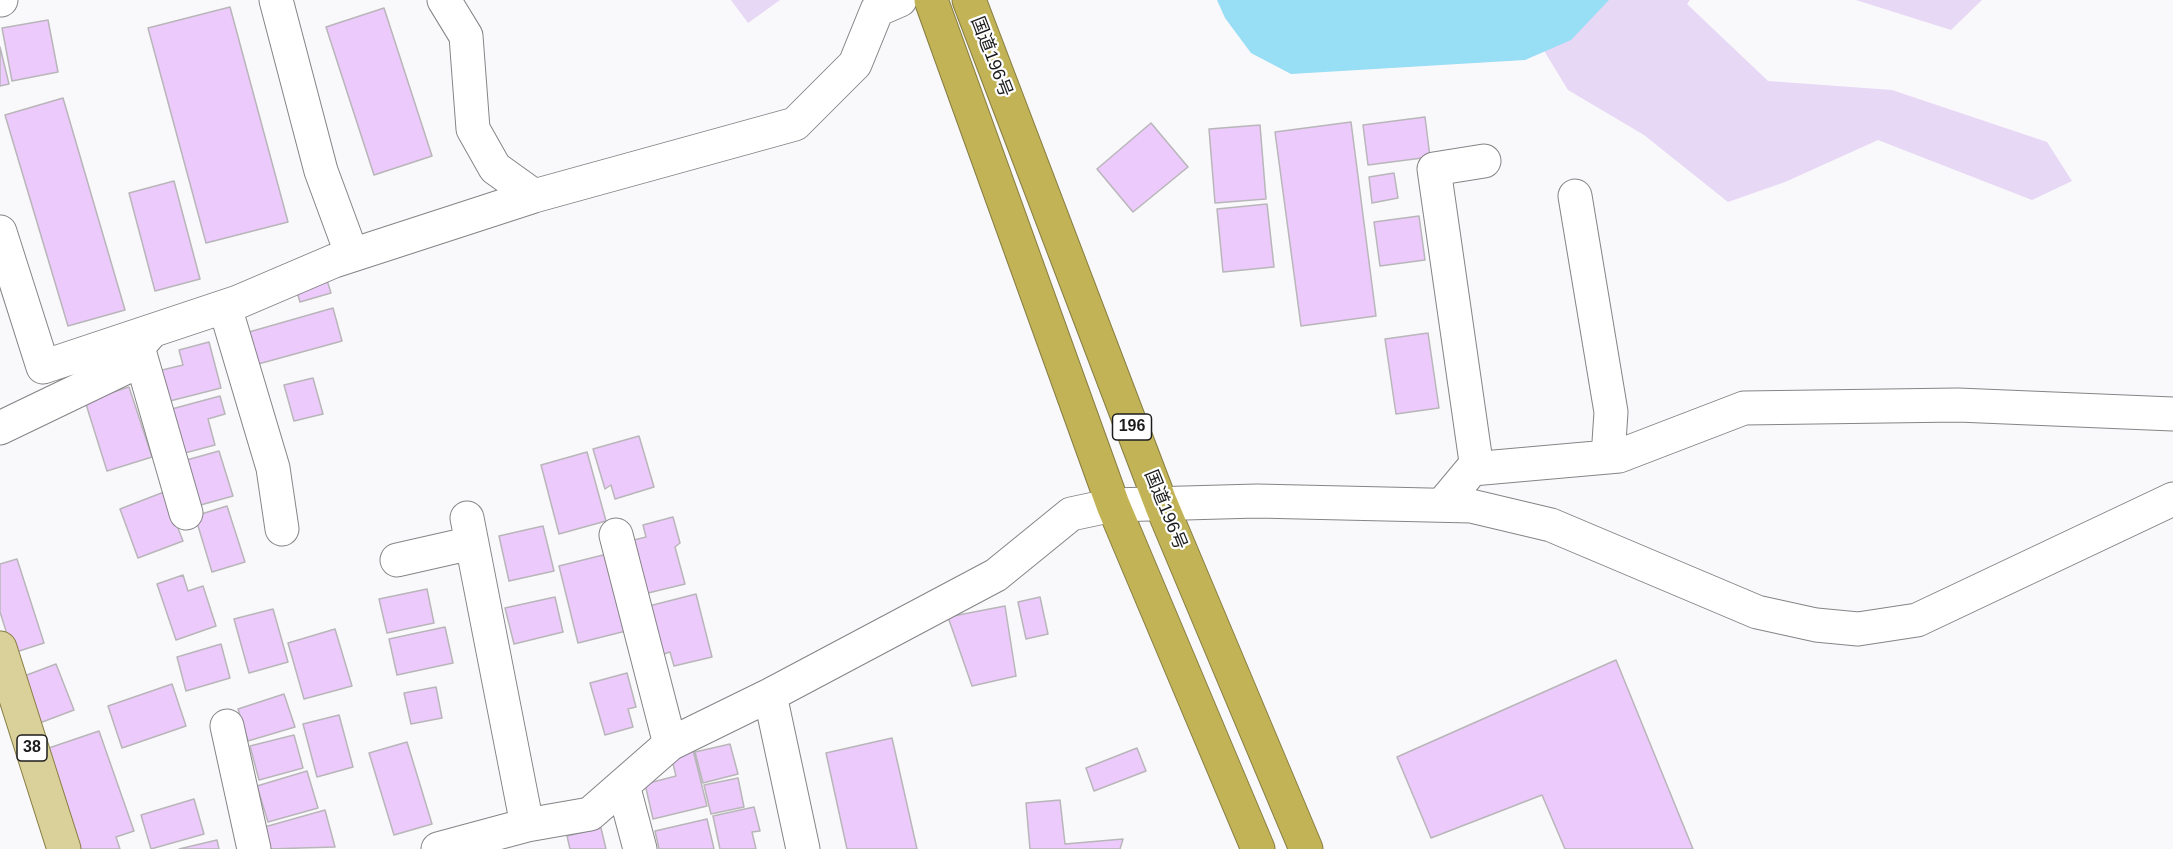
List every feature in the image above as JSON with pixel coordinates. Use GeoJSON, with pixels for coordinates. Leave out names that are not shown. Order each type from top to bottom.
{"type":"FeatureCollection","features":[{"type":"Feature","properties":{"kind":"highway","name":"国道196号"},"geometry":{"type":"LineString","coordinates":[[931,0],[1113,505],[1258,849]]}},
{"type":"Feature","properties":{"kind":"highway","name":"国道196号"},"geometry":{"type":"LineString","coordinates":[[969,0],[1161,504],[1306,849]]}},
{"type":"Feature","properties":{"kind":"main road","name":"38"},"geometry":{"type":"LineString","coordinates":[[0,648],[64,849]]}},
{"type":"Feature","properties":{"kind":"street"},"geometry":{"type":"LineString","coordinates":[[276,0],[321,171],[352,255]]}},
{"type":"Feature","properties":{"kind":"street"},"geometry":{"type":"LineString","coordinates":[[444,0],[466,36],[473,129],[495,168],[534,196]]}},
{"type":"Feature","properties":{"kind":"street"},"geometry":{"type":"LineString","coordinates":[[0,232],[43,367],[145,339],[352,255],[534,196],[795,124],[855,64],[877,10],[900,0]]}},
{"type":"Feature","properties":{"kind":"street"},"geometry":{"type":"LineString","coordinates":[[1477,469],[1434,169],[1484,161]]}},
{"type":"Feature","properties":{"kind":"street"},"geometry":{"type":"LineString","coordinates":[[1575,196],[1611,412],[1608,457]]}},
{"type":"Feature","properties":{"kind":"street"},"geometry":{"type":"LineString","coordinates":[[225,307],[273,468],[282,529]]}},
{"type":"Feature","properties":{"kind":"street"},"geometry":{"type":"LineString","coordinates":[[0,429],[131,365],[145,339]]}},
{"type":"Feature","properties":{"kind":"street"},"geometry":{"type":"LineString","coordinates":[[145,339],[186,513]]}},
{"type":"Feature","properties":{"kind":"street"},"geometry":{"type":"LineString","coordinates":[[1442,505],[1472,469],[1618,456],[1744,408],[1958,405],[2173,414]]}},
{"type":"Feature","properties":{"kind":"street"},"geometry":{"type":"LineString","coordinates":[[447,848],[526,825],[590,814],[670,744],[770,695],[996,575],[1071,514],[1113,505],[1257,501],[1471,506],[1551,525],[1757,612],[1816,625],[1858,629],[1917,620],[2173,499]]}},
{"type":"Feature","properties":{"kind":"street"},"geometry":{"type":"LineString","coordinates":[[397,560],[470,530],[526,825]]}},
{"type":"Feature","properties":{"kind":"street"},"geometry":{"type":"LineString","coordinates":[[616,534],[670,744]]}},
{"type":"Feature","properties":{"kind":"street"},"geometry":{"type":"LineString","coordinates":[[770,695],[803,849]]}},
{"type":"Feature","properties":{"kind":"street"},"geometry":{"type":"LineString","coordinates":[[227,726],[254,849]]}},
{"type":"Feature","properties":{"kind":"street"},"geometry":{"type":"LineString","coordinates":[[623,785],[640,849]]}},
{"type":"Feature","properties":{"kind":"shaded area"},"geometry":{"type":"Polygon","coordinates":[[[731,0],[780,0],[748,23],[731,0]]]}},
{"type":"Feature","properties":{"kind":"shaded area"},"geometry":{"type":"Polygon","coordinates":[[[1513,0],[1690,0],[1687,4],[1768,81],[1892,90],[2047,142],[2072,181],[2032,200],[1878,140],[1785,182],[1728,202],[1644,135],[1568,90],[1513,0]]]}},
{"type":"Feature","properties":{"kind":"shaded area"},"geometry":{"type":"Polygon","coordinates":[[[1856,0],[1982,0],[1951,30],[1856,0]]]}},
{"type":"Feature","properties":{"kind":"water"},"geometry":{"type":"Polygon","coordinates":[[[1217,0],[1609,0],[1571,40],[1525,60],[1291,74],[1251,53],[1225,18],[1217,0]]]}},
{"type":"Feature","properties":{"kind":"building"},"geometry":{"type":"Polygon","coordinates":[[[230,7],[288,222],[206,243],[148,28],[230,7]]]}},
{"type":"Feature","properties":{"kind":"building"},"geometry":{"type":"Polygon","coordinates":[[[384,8],[432,156],[374,175],[326,27],[384,8]]]}},
{"type":"Feature","properties":{"kind":"building"},"geometry":{"type":"Polygon","coordinates":[[[48,20],[58,72],[12,81],[2,28],[48,20]]]}},
{"type":"Feature","properties":{"kind":"building"},"geometry":{"type":"Polygon","coordinates":[[[0,47],[9,84],[0,86],[0,47]]]}},
{"type":"Feature","properties":{"kind":"building"},"geometry":{"type":"Polygon","coordinates":[[[63,98],[125,310],[68,326],[5,115],[63,98]]]}},
{"type":"Feature","properties":{"kind":"building"},"geometry":{"type":"Polygon","coordinates":[[[1425,117],[1430,157],[1368,165],[1363,125],[1425,117]]]}},
{"type":"Feature","properties":{"kind":"building"},"geometry":{"type":"Polygon","coordinates":[[[1351,122],[1376,316],[1301,326],[1275,132],[1351,122]]]}},
{"type":"Feature","properties":{"kind":"building"},"geometry":{"type":"Polygon","coordinates":[[[1151,123],[1188,167],[1133,212],[1097,169],[1151,123]]]}},
{"type":"Feature","properties":{"kind":"building"},"geometry":{"type":"Polygon","coordinates":[[[1260,125],[1266,199],[1215,203],[1209,129],[1260,125]]]}},
{"type":"Feature","properties":{"kind":"building"},"geometry":{"type":"Polygon","coordinates":[[[1394,173],[1398,198],[1372,203],[1369,177],[1394,173]]]}},
{"type":"Feature","properties":{"kind":"building"},"geometry":{"type":"Polygon","coordinates":[[[174,181],[200,279],[155,291],[129,193],[174,181]]]}},
{"type":"Feature","properties":{"kind":"building"},"geometry":{"type":"Polygon","coordinates":[[[1267,204],[1274,267],[1223,272],[1217,209],[1267,204]]]}},
{"type":"Feature","properties":{"kind":"building"},"geometry":{"type":"Polygon","coordinates":[[[1419,216],[1425,260],[1380,266],[1374,222],[1419,216]]]}},
{"type":"Feature","properties":{"kind":"building"},"geometry":{"type":"Polygon","coordinates":[[[325,274],[331,293],[300,302],[294,282],[325,274]]]}},
{"type":"Feature","properties":{"kind":"building"},"geometry":{"type":"Polygon","coordinates":[[[333,308],[342,341],[251,366],[242,334],[333,308]]]}},
{"type":"Feature","properties":{"kind":"building"},"geometry":{"type":"Polygon","coordinates":[[[1428,333],[1439,408],[1396,414],[1385,339],[1428,333]]]}},
{"type":"Feature","properties":{"kind":"building"},"geometry":{"type":"Polygon","coordinates":[[[209,342],[221,388],[166,402],[158,371],[183,365],[179,350],[209,342]]]}},
{"type":"Feature","properties":{"kind":"building"},"geometry":{"type":"Polygon","coordinates":[[[313,378],[323,414],[294,421],[284,385],[313,378]]]}},
{"type":"Feature","properties":{"kind":"building"},"geometry":{"type":"Polygon","coordinates":[[[129,387],[152,457],[107,471],[85,401],[129,387]]]}},
{"type":"Feature","properties":{"kind":"building"},"geometry":{"type":"Polygon","coordinates":[[[220,396],[225,414],[208,419],[215,445],[181,454],[168,410],[220,396]]]}},
{"type":"Feature","properties":{"kind":"building"},"geometry":{"type":"Polygon","coordinates":[[[639,436],[654,487],[615,499],[611,485],[605,489],[593,449],[639,436]]]}},
{"type":"Feature","properties":{"kind":"building"},"geometry":{"type":"Polygon","coordinates":[[[219,451],[233,496],[197,506],[183,461],[219,451]]]}},
{"type":"Feature","properties":{"kind":"building"},"geometry":{"type":"Polygon","coordinates":[[[587,452],[606,521],[559,534],[541,465],[587,452]]]}},
{"type":"Feature","properties":{"kind":"building"},"geometry":{"type":"Polygon","coordinates":[[[164,492],[183,541],[138,558],[120,509],[164,492]]]}},
{"type":"Feature","properties":{"kind":"building"},"geometry":{"type":"Polygon","coordinates":[[[227,506],[245,562],[212,572],[195,516],[227,506]]]}},
{"type":"Feature","properties":{"kind":"building"},"geometry":{"type":"Polygon","coordinates":[[[673,517],[680,543],[675,547],[685,584],[644,594],[630,541],[646,537],[643,525],[673,517]]]}},
{"type":"Feature","properties":{"kind":"building"},"geometry":{"type":"Polygon","coordinates":[[[543,526],[554,571],[509,581],[499,536],[543,526]]]}},
{"type":"Feature","properties":{"kind":"building"},"geometry":{"type":"Polygon","coordinates":[[[607,554],[626,631],[578,643],[559,566],[607,554]]]}},
{"type":"Feature","properties":{"kind":"building"},"geometry":{"type":"Polygon","coordinates":[[[17,559],[44,643],[13,653],[0,612],[0,564],[17,559]]]}},
{"type":"Feature","properties":{"kind":"building"},"geometry":{"type":"Polygon","coordinates":[[[183,575],[188,591],[203,586],[216,626],[176,640],[157,584],[183,575]]]}},
{"type":"Feature","properties":{"kind":"building"},"geometry":{"type":"Polygon","coordinates":[[[427,589],[434,623],[387,633],[379,599],[427,589]]]}},
{"type":"Feature","properties":{"kind":"building"},"geometry":{"type":"Polygon","coordinates":[[[696,594],[712,657],[674,666],[670,652],[661,655],[649,606],[696,594]]]}},
{"type":"Feature","properties":{"kind":"building"},"geometry":{"type":"Polygon","coordinates":[[[555,597],[563,632],[514,644],[505,608],[555,597]]]}},
{"type":"Feature","properties":{"kind":"building"},"geometry":{"type":"Polygon","coordinates":[[[1040,597],[1048,634],[1026,639],[1018,602],[1040,597]]]}},
{"type":"Feature","properties":{"kind":"building"},"geometry":{"type":"Polygon","coordinates":[[[1005,606],[1016,676],[972,686],[948,617],[1005,606]]]}},
{"type":"Feature","properties":{"kind":"building"},"geometry":{"type":"Polygon","coordinates":[[[273,609],[288,662],[249,673],[234,619],[273,609]]]}},
{"type":"Feature","properties":{"kind":"building"},"geometry":{"type":"Polygon","coordinates":[[[445,627],[453,663],[397,675],[389,639],[445,627]]]}},
{"type":"Feature","properties":{"kind":"building"},"geometry":{"type":"Polygon","coordinates":[[[335,629],[352,686],[304,699],[288,643],[335,629]]]}},
{"type":"Feature","properties":{"kind":"building"},"geometry":{"type":"Polygon","coordinates":[[[221,644],[230,678],[186,691],[177,657],[221,644]]]}},
{"type":"Feature","properties":{"kind":"building"},"geometry":{"type":"Polygon","coordinates":[[[1616,660],[1693,849],[1565,849],[1542,795],[1431,838],[1397,757],[1616,660]]]}},
{"type":"Feature","properties":{"kind":"building"},"geometry":{"type":"Polygon","coordinates":[[[56,664],[74,710],[37,724],[19,678],[56,664]]]}},
{"type":"Feature","properties":{"kind":"building"},"geometry":{"type":"Polygon","coordinates":[[[627,673],[636,707],[628,709],[633,727],[605,735],[590,683],[627,673]]]}},
{"type":"Feature","properties":{"kind":"building"},"geometry":{"type":"Polygon","coordinates":[[[172,684],[186,726],[122,748],[108,706],[172,684]]]}},
{"type":"Feature","properties":{"kind":"building"},"geometry":{"type":"Polygon","coordinates":[[[436,687],[442,718],[411,724],[404,693],[436,687]]]}},
{"type":"Feature","properties":{"kind":"building"},"geometry":{"type":"Polygon","coordinates":[[[284,694],[295,727],[248,741],[238,709],[284,694]]]}},
{"type":"Feature","properties":{"kind":"building"},"geometry":{"type":"Polygon","coordinates":[[[339,715],[353,767],[317,777],[303,724],[339,715]]]}},
{"type":"Feature","properties":{"kind":"building"},"geometry":{"type":"Polygon","coordinates":[[[99,731],[134,831],[116,837],[120,849],[74,849],[40,751],[99,731]]]}},
{"type":"Feature","properties":{"kind":"building"},"geometry":{"type":"Polygon","coordinates":[[[294,735],[303,768],[259,780],[250,746],[294,735]]]}},
{"type":"Feature","properties":{"kind":"building"},"geometry":{"type":"Polygon","coordinates":[[[892,738],[917,849],[847,849],[826,753],[892,738]]]}},
{"type":"Feature","properties":{"kind":"building"},"geometry":{"type":"Polygon","coordinates":[[[407,742],[432,824],[394,835],[369,753],[407,742]]]}},
{"type":"Feature","properties":{"kind":"building"},"geometry":{"type":"Polygon","coordinates":[[[730,744],[738,774],[703,783],[695,752],[730,744]]]}},
{"type":"Feature","properties":{"kind":"building"},"geometry":{"type":"Polygon","coordinates":[[[1137,748],[1146,771],[1094,791],[1086,768],[1137,748]]]}},
{"type":"Feature","properties":{"kind":"building"},"geometry":{"type":"Polygon","coordinates":[[[693,750],[707,806],[653,819],[645,784],[676,776],[671,756],[693,750]]]}},
{"type":"Feature","properties":{"kind":"building"},"geometry":{"type":"Polygon","coordinates":[[[307,771],[318,808],[268,822],[257,786],[307,771]]]}},
{"type":"Feature","properties":{"kind":"building"},"geometry":{"type":"Polygon","coordinates":[[[738,778],[744,807],[711,814],[704,785],[738,778]]]}},
{"type":"Feature","properties":{"kind":"building"},"geometry":{"type":"Polygon","coordinates":[[[194,799],[204,834],[151,849],[141,815],[194,799]]]}},
{"type":"Feature","properties":{"kind":"building"},"geometry":{"type":"Polygon","coordinates":[[[1060,800],[1065,844],[1123,839],[1120,849],[1030,849],[1026,803],[1060,800]]]}},
{"type":"Feature","properties":{"kind":"building"},"geometry":{"type":"Polygon","coordinates":[[[754,807],[760,831],[752,832],[756,849],[720,849],[713,816],[754,807]]]}},
{"type":"Feature","properties":{"kind":"building"},"geometry":{"type":"Polygon","coordinates":[[[325,810],[335,847],[267,849],[261,828],[325,810]]]}},
{"type":"Feature","properties":{"kind":"building"},"geometry":{"type":"Polygon","coordinates":[[[707,819],[714,849],[659,849],[655,831],[707,819]]]}},
{"type":"Feature","properties":{"kind":"building"},"geometry":{"type":"Polygon","coordinates":[[[601,828],[606,849],[570,849],[567,836],[601,828]]]}},
{"type":"Feature","properties":{"kind":"building"},"geometry":{"type":"Polygon","coordinates":[[[217,840],[219,849],[179,849],[217,840]]]}}]}
